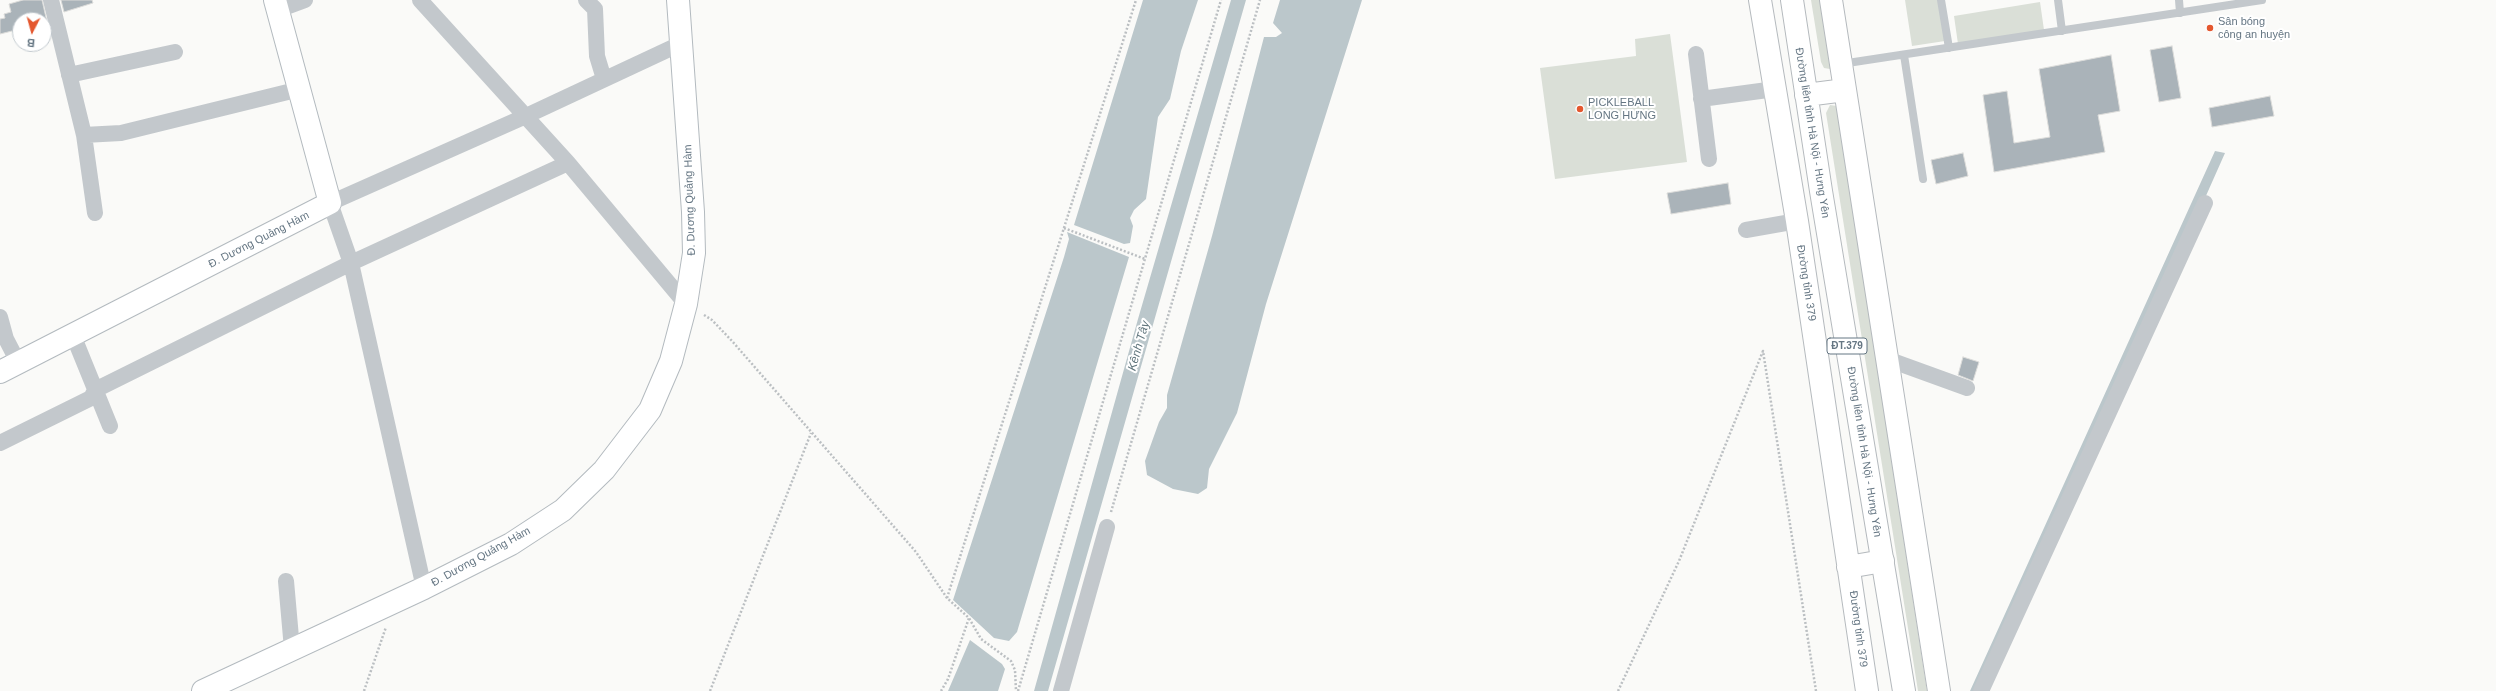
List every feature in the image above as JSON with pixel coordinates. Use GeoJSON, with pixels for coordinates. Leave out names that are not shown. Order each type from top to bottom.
{"type":"FeatureCollection","features":[{"type":"Feature","properties":{"kind":"main road","name":"Đ. Dương Quảng Hàm"},"geometry":{"type":"LineString","coordinates":[[203,691],[424,588],[511,544],[563,510],[604,470],[650,410],[671,361],[686,304],[694,253],[693,212],[678,0]]}},
{"type":"Feature","properties":{"kind":"main road","name":"Đường tỉnh 379"},"geometry":{"type":"LineString","coordinates":[[1760,0],[1797,221],[1867,691]]}},
{"type":"Feature","properties":{"kind":"main road","name":"Đường liên tỉnh Hà Nội - Hưng Yên"},"geometry":{"type":"LineString","coordinates":[[1792,0],[1825,217],[1904,691]]}},
{"type":"Feature","properties":{"kind":"main road","name":"ĐT.379"},"geometry":{"type":"LineString","coordinates":[[1831,0],[1939,691]]}},
{"type":"Feature","properties":{"kind":"main road"},"geometry":{"type":"LineString","coordinates":[[277,5],[330,203]]}},
{"type":"Feature","properties":{"kind":"main road"},"geometry":{"type":"LineString","coordinates":[[1775,89],[1844,90]]}},
{"type":"Feature","properties":{"kind":"main road","name":"Đ. Dương Quảng Hàm"},"geometry":{"type":"LineString","coordinates":[[9,368],[330,203]]}},
{"type":"Feature","properties":{"kind":"main road"},"geometry":{"type":"LineString","coordinates":[[1797,221],[1825,217]]}},
{"type":"Feature","properties":{"kind":"main road"},"geometry":{"type":"LineString","coordinates":[[1848,567],[1883,561]]}},
{"type":"Feature","properties":{"kind":"street"},"geometry":{"type":"LineString","coordinates":[[50,0],[84,135],[95,213]]}},
{"type":"Feature","properties":{"kind":"street"},"geometry":{"type":"LineString","coordinates":[[277,5],[305,0]]}},
{"type":"Feature","properties":{"kind":"street"},"geometry":{"type":"LineString","coordinates":[[420,0],[568,163],[686,304]]}},
{"type":"Feature","properties":{"kind":"street"},"geometry":{"type":"LineString","coordinates":[[586,0],[595,9],[597,56],[604,79]]}},
{"type":"Feature","properties":{"kind":"street"},"geometry":{"type":"LineString","coordinates":[[424,588],[351,263],[330,203],[526,116],[680,44]]}},
{"type":"Feature","properties":{"kind":"street"},"geometry":{"type":"LineString","coordinates":[[69,75],[175,52]]}},
{"type":"Feature","properties":{"kind":"street"},"geometry":{"type":"LineString","coordinates":[[1696,54],[1709,160]]}},
{"type":"Feature","properties":{"kind":"street"},"geometry":{"type":"LineString","coordinates":[[84,135],[121,133],[300,89]]}},
{"type":"Feature","properties":{"kind":"street"},"geometry":{"type":"LineString","coordinates":[[1701,99],[1775,89]]}},
{"type":"Feature","properties":{"kind":"street"},"geometry":{"type":"LineString","coordinates":[[0,443],[91,398],[95,390],[351,263],[568,163]]}},
{"type":"Feature","properties":{"kind":"street"},"geometry":{"type":"LineString","coordinates":[[1981,691],[2205,202]]}},
{"type":"Feature","properties":{"kind":"street"},"geometry":{"type":"LineString","coordinates":[[1746,230],[1797,221]]}},
{"type":"Feature","properties":{"kind":"street"},"geometry":{"type":"LineString","coordinates":[[0,317],[6,339],[9,368]]}},
{"type":"Feature","properties":{"kind":"street"},"geometry":{"type":"LineString","coordinates":[[73,335],[110,426]]}},
{"type":"Feature","properties":{"kind":"street"},"geometry":{"type":"LineString","coordinates":[[1887,359],[1967,388]]}},
{"type":"Feature","properties":{"kind":"street"},"geometry":{"type":"LineString","coordinates":[[1061,691],[1107,527]]}},
{"type":"Feature","properties":{"kind":"street"},"geometry":{"type":"LineString","coordinates":[[286,581],[292,649]]}},
{"type":"Feature","properties":{"kind":"lane"},"geometry":{"type":"LineString","coordinates":[[1942,0],[1949,48]]}},
{"type":"Feature","properties":{"kind":"lane"},"geometry":{"type":"LineString","coordinates":[[2058,0],[2062,31]]}},
{"type":"Feature","properties":{"kind":"lane"},"geometry":{"type":"LineString","coordinates":[[2179,0],[2180,12]]}},
{"type":"Feature","properties":{"kind":"lane"},"geometry":{"type":"LineString","coordinates":[[1841,64],[2262,0]]}},
{"type":"Feature","properties":{"kind":"lane"},"geometry":{"type":"LineString","coordinates":[[1904,55],[1923,179]]}},
{"type":"Feature","properties":{"kind":"path"},"geometry":{"type":"LineString","coordinates":[[947,598],[1136,0]]}},
{"type":"Feature","properties":{"kind":"path"},"geometry":{"type":"LineString","coordinates":[[1017,691],[1221,0]]}},
{"type":"Feature","properties":{"kind":"path"},"geometry":{"type":"LineString","coordinates":[[1107,527],[1260,0]]}},
{"type":"Feature","properties":{"kind":"path"},"geometry":{"type":"LineString","coordinates":[[1064,228],[1145,259]]}},
{"type":"Feature","properties":{"kind":"path"},"geometry":{"type":"LineString","coordinates":[[686,304],[712,320],[916,552],[947,598],[969,618],[981,639],[1011,661],[1015,670],[1017,691]]}},
{"type":"Feature","properties":{"kind":"path"},"geometry":{"type":"LineString","coordinates":[[1618,691],[1679,561],[1763,351],[1816,691]]}},
{"type":"Feature","properties":{"kind":"path"},"geometry":{"type":"LineString","coordinates":[[710,691],[811,433]]}},
{"type":"Feature","properties":{"kind":"path"},"geometry":{"type":"LineString","coordinates":[[364,691],[394,602]]}},
{"type":"Feature","properties":{"kind":"path"},"geometry":{"type":"LineString","coordinates":[[941,691],[948,679],[969,618]]}},
{"type":"Feature","properties":{"kind":"shaded area"},"geometry":{"type":"Polygon","coordinates":[[[1811,0],[1822,0],[1832,64],[1830,69],[1824,68],[1821,62],[1811,0]]]}},
{"type":"Feature","properties":{"kind":"shaded area"},"geometry":{"type":"Polygon","coordinates":[[[1905,0],[1939,0],[1945,41],[1912,46],[1905,0]]]}},
{"type":"Feature","properties":{"kind":"shaded area"},"geometry":{"type":"Polygon","coordinates":[[[2040,2],[2044,30],[1958,44],[1954,16],[2040,2]]]}},
{"type":"Feature","properties":{"kind":"shaded area"},"geometry":{"type":"Polygon","coordinates":[[[1670,34],[1687,162],[1555,179],[1540,68],[1636,56],[1635,39],[1670,34]]]}},
{"type":"Feature","properties":{"kind":"shaded area"},"geometry":{"type":"Polygon","coordinates":[[[1830,105],[1837,106],[1838,111],[1927,691],[1918,691],[1826,113],[1830,105]]]}},
{"type":"Feature","properties":{"kind":"water"},"geometry":{"type":"Polygon","coordinates":[[[1143,0],[1198,0],[1181,51],[1170,99],[1158,117],[1146,199],[1134,210],[1130,218],[1133,226],[1130,243],[1124,244],[1074,225],[1143,0]]]}},
{"type":"Feature","properties":{"kind":"water","name":"Kênh Tây"},"geometry":{"type":"Polygon","coordinates":[[[1231,0],[1246,0],[1048,691],[1034,691],[1138,319],[1231,0]]]}},
{"type":"Feature","properties":{"kind":"water"},"geometry":{"type":"Polygon","coordinates":[[[1280,0],[1362,0],[1266,304],[1237,413],[1209,469],[1207,488],[1198,494],[1173,489],[1147,475],[1145,461],[1159,422],[1167,408],[1167,395],[1212,236],[1264,37],[1276,37],[1282,33],[1273,23],[1280,0]]]}},
{"type":"Feature","properties":{"kind":"water"},"geometry":{"type":"Polygon","coordinates":[[[2215,151],[2225,153],[1986,691],[1970,691],[2215,151]]]}},
{"type":"Feature","properties":{"kind":"water"},"geometry":{"type":"Polygon","coordinates":[[[1067,232],[1129,257],[1017,632],[1009,641],[994,638],[953,600],[1064,257],[1069,239],[1067,232]]]}},
{"type":"Feature","properties":{"kind":"water"},"geometry":{"type":"Polygon","coordinates":[[[970,640],[1002,664],[1005,669],[998,691],[948,691],[970,640]]]}},
{"type":"Feature","properties":{"kind":"building"},"geometry":{"type":"Polygon","coordinates":[[[23,0],[42,0],[45,12],[12,12],[12,31],[0,34],[0,19],[5,18],[4,14],[11,12],[9,4],[23,0]]]}},
{"type":"Feature","properties":{"kind":"building"},"geometry":{"type":"Polygon","coordinates":[[[61,0],[92,0],[93,3],[64,12],[61,0]]]}},
{"type":"Feature","properties":{"kind":"building"},"geometry":{"type":"Polygon","coordinates":[[[2172,46],[2181,98],[2159,102],[2150,50],[2172,46]]]}},
{"type":"Feature","properties":{"kind":"building"},"geometry":{"type":"Polygon","coordinates":[[[2111,55],[2120,111],[2098,115],[2105,152],[1994,172],[1983,95],[2007,91],[2014,143],[2050,137],[2039,69],[2111,55]]]}},
{"type":"Feature","properties":{"kind":"building"},"geometry":{"type":"Polygon","coordinates":[[[2270,96],[2274,116],[2212,127],[2209,108],[2270,96]]]}},
{"type":"Feature","properties":{"kind":"building"},"geometry":{"type":"Polygon","coordinates":[[[1963,153],[1968,176],[1936,184],[1931,160],[1963,153]]]}},
{"type":"Feature","properties":{"kind":"building"},"geometry":{"type":"Polygon","coordinates":[[[1728,183],[1731,204],[1671,214],[1667,193],[1728,183]]]}},
{"type":"Feature","properties":{"kind":"building"},"geometry":{"type":"Polygon","coordinates":[[[1963,357],[1979,362],[1973,381],[1958,375],[1963,357]]]}},
{"type":"Feature","properties":{"kind":"place","name":"Sân bóng công an huyện"},"geometry":{"type":"Point","coordinates":[2210,28]}},
{"type":"Feature","properties":{"kind":"place","name":"PICKLEBALL LONG HƯNG"},"geometry":{"type":"Point","coordinates":[1580,109]}}]}
